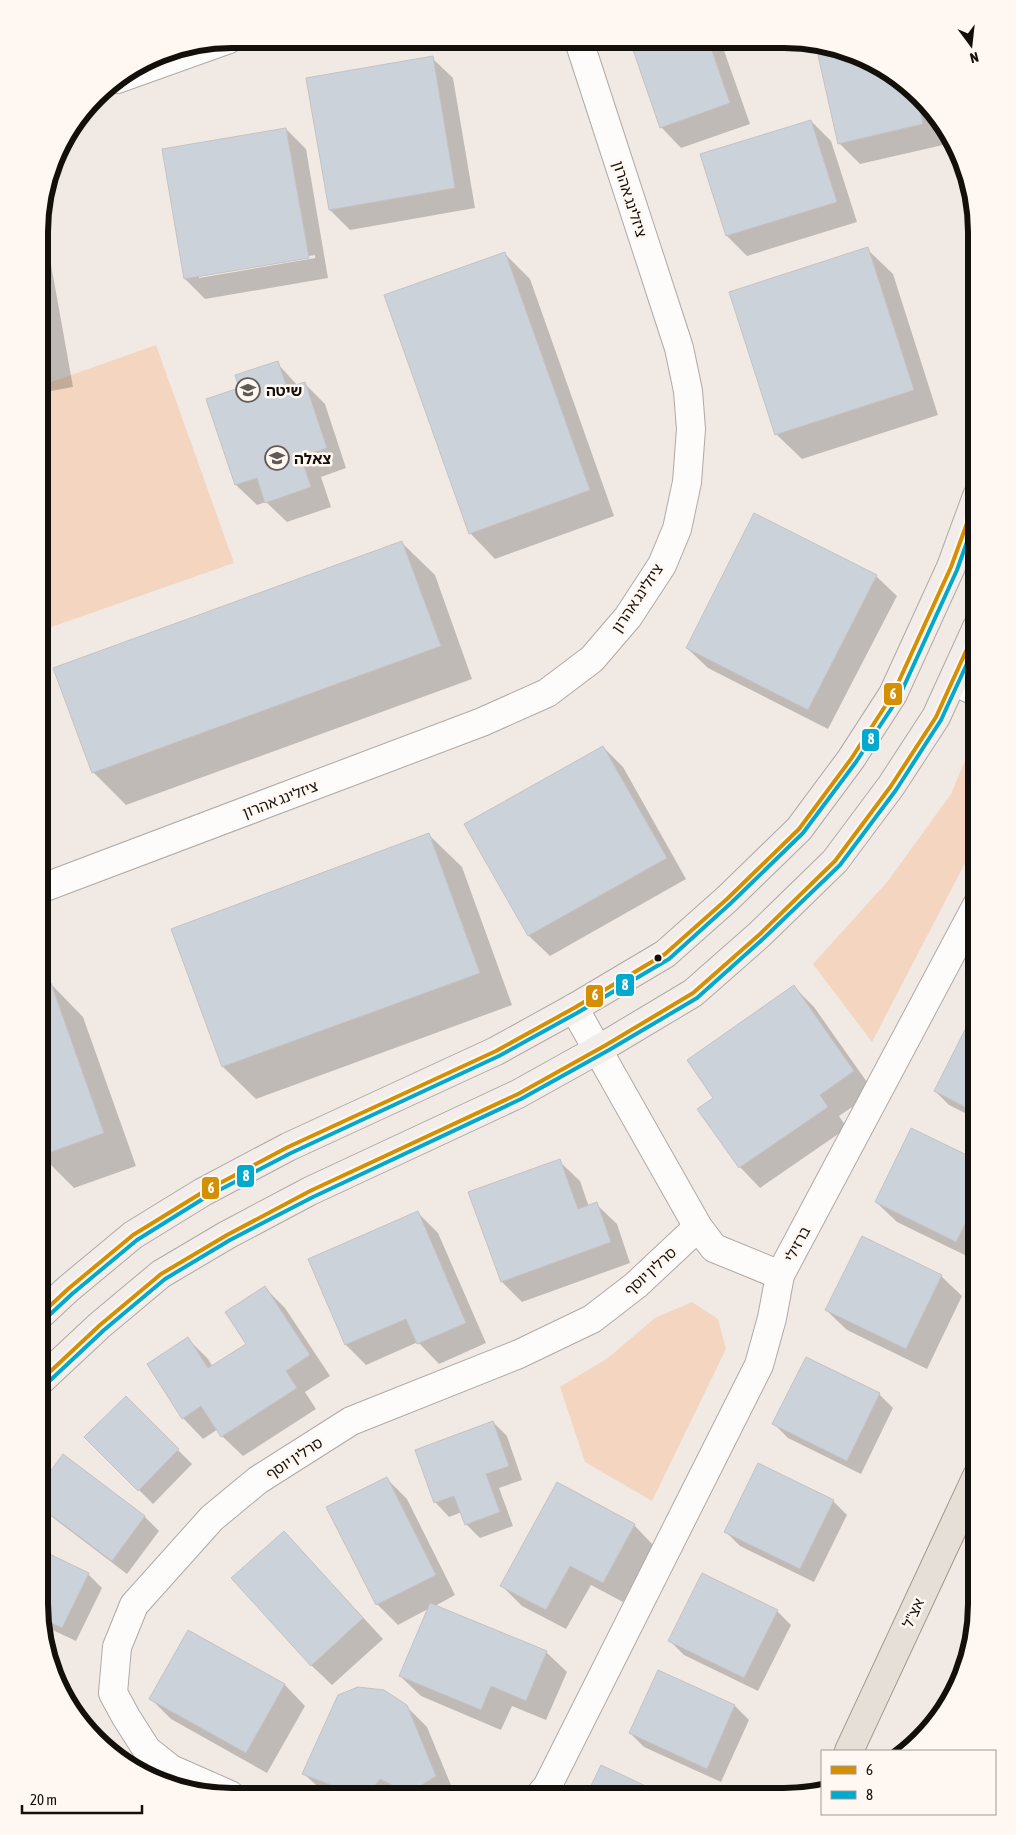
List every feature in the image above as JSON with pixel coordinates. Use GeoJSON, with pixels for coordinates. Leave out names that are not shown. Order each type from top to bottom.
{"type":"FeatureCollection","features":[{"type":"Feature","properties":{"kind":"main road","name":"אצ\"ל"},"geometry":{"type":"LineString","coordinates":[[849,1750],[968,1495]]}},
{"type":"Feature","properties":{"kind":"street","name":"ציזלינג אהרון"},"geometry":{"type":"LineString","coordinates":[[48,886],[482,722],[547,693],[592,659],[628,617],[662,564],[677,529],[687,482],[691,429],[688,391],[679,348],[580,48]]}},
{"type":"Feature","properties":{"kind":"street"},"geometry":{"type":"LineString","coordinates":[[145,69],[194,52]]}},
{"type":"Feature","properties":{"kind":"street"},"geometry":{"type":"LineString","coordinates":[[48,1308],[133,1235],[203,1192],[288,1147],[496,1051],[574,1008],[665,954],[727,899],[798,829],[851,759],[893,694],[951,567],[968,521]]}},
{"type":"Feature","properties":{"kind":"street"},"geometry":{"type":"LineString","coordinates":[[48,1374],[100,1325],[161,1274],[227,1235],[310,1191],[518,1094],[693,993],[760,934],[835,861],[891,786],[936,718],[965,686],[968,671]]}},
{"type":"Feature","properties":{"kind":"street","name":"ברזילי"},"geometry":{"type":"LineString","coordinates":[[574,1008],[698,1227],[714,1248],[780,1274],[968,921]]}},
{"type":"Feature","properties":{"kind":"street","name":"סרלין יוסף"},"geometry":{"type":"LineString","coordinates":[[210,1786],[171,1769],[147,1750],[126,1718],[113,1693],[117,1647],[134,1605],[212,1518],[258,1480],[350,1421],[519,1354],[592,1319],[636,1285],[698,1227]]}},
{"type":"Feature","properties":{"kind":"street"},"geometry":{"type":"LineString","coordinates":[[546,1788],[759,1365],[772,1318],[780,1274]]}},
{"type":"Feature","properties":{"kind":"shaded area"},"geometry":{"type":"Polygon","coordinates":[[[156,345],[234,563],[48,628],[48,383],[156,345]]]}},
{"type":"Feature","properties":{"kind":"shaded area"},"geometry":{"type":"Polygon","coordinates":[[[968,754],[968,857],[872,1042],[813,964],[888,881],[951,794],[968,754]]]}},
{"type":"Feature","properties":{"kind":"shaded area"},"geometry":{"type":"Polygon","coordinates":[[[692,1302],[718,1319],[726,1349],[652,1501],[585,1462],[560,1387],[608,1358],[655,1318],[692,1302]]]}},
{"type":"Feature","properties":{"kind":"building"},"geometry":{"type":"Polygon","coordinates":[[[632,48],[711,48],[730,103],[660,128],[632,48]]]}},
{"type":"Feature","properties":{"kind":"building"},"geometry":{"type":"Polygon","coordinates":[[[817,50],[844,57],[866,66],[906,93],[919,106],[923,124],[838,144],[817,50]]]}},
{"type":"Feature","properties":{"kind":"building"},"geometry":{"type":"Polygon","coordinates":[[[433,56],[455,188],[329,210],[306,78],[433,56]]]}},
{"type":"Feature","properties":{"kind":"building"},"geometry":{"type":"Polygon","coordinates":[[[811,120],[837,202],[726,236],[700,154],[811,120]]]}},
{"type":"Feature","properties":{"kind":"building"},"geometry":{"type":"Polygon","coordinates":[[[286,128],[309,258],[184,279],[162,149],[286,128]]]}},
{"type":"Feature","properties":{"kind":"building"},"geometry":{"type":"Polygon","coordinates":[[[868,247],[914,390],[775,435],[729,292],[868,247]]]}},
{"type":"Feature","properties":{"kind":"building"},"geometry":{"type":"Polygon","coordinates":[[[505,252],[590,490],[469,534],[384,295],[505,252]]]}},
{"type":"Feature","properties":{"kind":"building"},"geometry":{"type":"Polygon","coordinates":[[[278,361],[287,388],[305,382],[327,448],[301,457],[311,487],[265,503],[257,478],[235,485],[206,399],[239,388],[235,375],[278,361]]]}},
{"type":"Feature","properties":{"kind":"building"},"geometry":{"type":"Polygon","coordinates":[[[754,513],[877,575],[808,710],[686,648],[754,513]]]}},
{"type":"Feature","properties":{"kind":"building"},"geometry":{"type":"Polygon","coordinates":[[[402,541],[441,646],[92,773],[53,668],[402,541]]]}},
{"type":"Feature","properties":{"kind":"building"},"geometry":{"type":"Polygon","coordinates":[[[603,746],[667,858],[528,936],[464,824],[603,746]]]}},
{"type":"Feature","properties":{"kind":"building"},"geometry":{"type":"Polygon","coordinates":[[[429,833],[480,973],[222,1067],[171,929],[429,833]]]}},
{"type":"Feature","properties":{"kind":"building"},"geometry":{"type":"Polygon","coordinates":[[[51,983],[104,1133],[48,1153],[48,984],[51,983]]]}},
{"type":"Feature","properties":{"kind":"building"},"geometry":{"type":"Polygon","coordinates":[[[794,985],[854,1071],[820,1095],[828,1107],[739,1168],[697,1109],[713,1098],[687,1060],[794,985]]]}},
{"type":"Feature","properties":{"kind":"building"},"geometry":{"type":"Polygon","coordinates":[[[968,1024],[968,1108],[934,1091],[968,1024]]]}},
{"type":"Feature","properties":{"kind":"building"},"geometry":{"type":"Polygon","coordinates":[[[911,1128],[968,1156],[968,1218],[956,1242],[875,1202],[911,1128]]]}},
{"type":"Feature","properties":{"kind":"building"},"geometry":{"type":"Polygon","coordinates":[[[560,1159],[578,1209],[597,1202],[611,1242],[501,1282],[468,1192],[560,1159]]]}},
{"type":"Feature","properties":{"kind":"building"},"geometry":{"type":"Polygon","coordinates":[[[418,1211],[466,1323],[417,1344],[406,1319],[345,1345],[308,1259],[418,1211]]]}},
{"type":"Feature","properties":{"kind":"building"},"geometry":{"type":"Polygon","coordinates":[[[862,1236],[942,1275],[906,1349],[825,1310],[862,1236]]]}},
{"type":"Feature","properties":{"kind":"building"},"geometry":{"type":"Polygon","coordinates":[[[265,1286],[310,1355],[286,1371],[297,1388],[221,1437],[201,1406],[182,1419],[147,1364],[188,1337],[208,1368],[246,1344],[225,1312],[265,1286]]]}},
{"type":"Feature","properties":{"kind":"building"},"geometry":{"type":"Polygon","coordinates":[[[806,1357],[880,1393],[847,1461],[772,1424],[806,1357]]]}},
{"type":"Feature","properties":{"kind":"building"},"geometry":{"type":"Polygon","coordinates":[[[126,1396],[179,1449],[138,1491],[84,1437],[126,1396]]]}},
{"type":"Feature","properties":{"kind":"building"},"geometry":{"type":"Polygon","coordinates":[[[493,1421],[509,1466],[486,1474],[500,1512],[465,1525],[454,1496],[434,1503],[415,1450],[493,1421]]]}},
{"type":"Feature","properties":{"kind":"building"},"geometry":{"type":"Polygon","coordinates":[[[63,1454],[145,1516],[112,1561],[48,1513],[48,1475],[63,1454]]]}},
{"type":"Feature","properties":{"kind":"building"},"geometry":{"type":"Polygon","coordinates":[[[758,1463],[834,1500],[800,1569],[724,1532],[758,1463]]]}},
{"type":"Feature","properties":{"kind":"building"},"geometry":{"type":"Polygon","coordinates":[[[387,1477],[436,1575],[376,1605],[326,1507],[387,1477]]]}},
{"type":"Feature","properties":{"kind":"building"},"geometry":{"type":"Polygon","coordinates":[[[557,1482],[635,1524],[603,1583],[570,1566],[546,1610],[500,1586],[557,1482]]]}},
{"type":"Feature","properties":{"kind":"building"},"geometry":{"type":"Polygon","coordinates":[[[284,1531],[363,1618],[311,1666],[231,1578],[284,1531]]]}},
{"type":"Feature","properties":{"kind":"building"},"geometry":{"type":"Polygon","coordinates":[[[48,1553],[89,1573],[62,1628],[49,1622],[48,1553]]]}},
{"type":"Feature","properties":{"kind":"building"},"geometry":{"type":"Polygon","coordinates":[[[702,1573],[778,1610],[744,1678],[668,1641],[702,1573]]]}},
{"type":"Feature","properties":{"kind":"building"},"geometry":{"type":"Polygon","coordinates":[[[430,1603],[547,1651],[526,1701],[491,1686],[481,1710],[399,1676],[430,1603]]]}},
{"type":"Feature","properties":{"kind":"building"},"geometry":{"type":"Polygon","coordinates":[[[188,1630],[285,1684],[246,1753],[149,1699],[188,1630]]]}},
{"type":"Feature","properties":{"kind":"building"},"geometry":{"type":"Polygon","coordinates":[[[658,1670],[735,1705],[707,1769],[629,1733],[658,1670]]]}},
{"type":"Feature","properties":{"kind":"building"},"geometry":{"type":"Polygon","coordinates":[[[358,1687],[384,1690],[407,1705],[436,1776],[417,1788],[399,1788],[380,1779],[373,1788],[339,1788],[302,1774],[338,1695],[358,1687]]]}},
{"type":"Feature","properties":{"kind":"building"},"geometry":{"type":"Polygon","coordinates":[[[601,1765],[650,1788],[590,1788],[601,1765]]]}},
{"type":"Feature","properties":{"kind":"transit line","name":"6"},"geometry":{"type":"LineString","coordinates":[[48,1308],[133,1235],[203,1192],[288,1147],[496,1051],[574,1008],[665,954],[727,899],[799,829],[851,759],[893,694],[951,567],[968,521]]}},
{"type":"Feature","properties":{"kind":"transit line","name":"8"},"geometry":{"type":"LineString","coordinates":[[48,1316],[137,1240],[206,1197],[291,1153],[499,1056],[669,959],[731,903],[803,833],[856,762],[899,697],[957,570],[968,539]]}},
{"type":"Feature","properties":{"kind":"transit line","name":"6"},"geometry":{"type":"LineString","coordinates":[[48,1374],[100,1325],[161,1274],[227,1235],[310,1191],[518,1094],[606,1045],[693,993],[760,934],[835,861],[891,786],[936,717],[968,647]]}},
{"type":"Feature","properties":{"kind":"transit line","name":"8"},"geometry":{"type":"LineString","coordinates":[[48,1382],[104,1330],[165,1279],[230,1240],[313,1197],[521,1099],[697,998],[764,938],[840,865],[896,790],[941,720],[968,662]]}},
{"type":"Feature","properties":{"kind":"place","name":"שיטה"},"geometry":{"type":"Point","coordinates":[248,390]}},
{"type":"Feature","properties":{"kind":"place","name":"צאלה"},"geometry":{"type":"Point","coordinates":[277,458]}}]}
